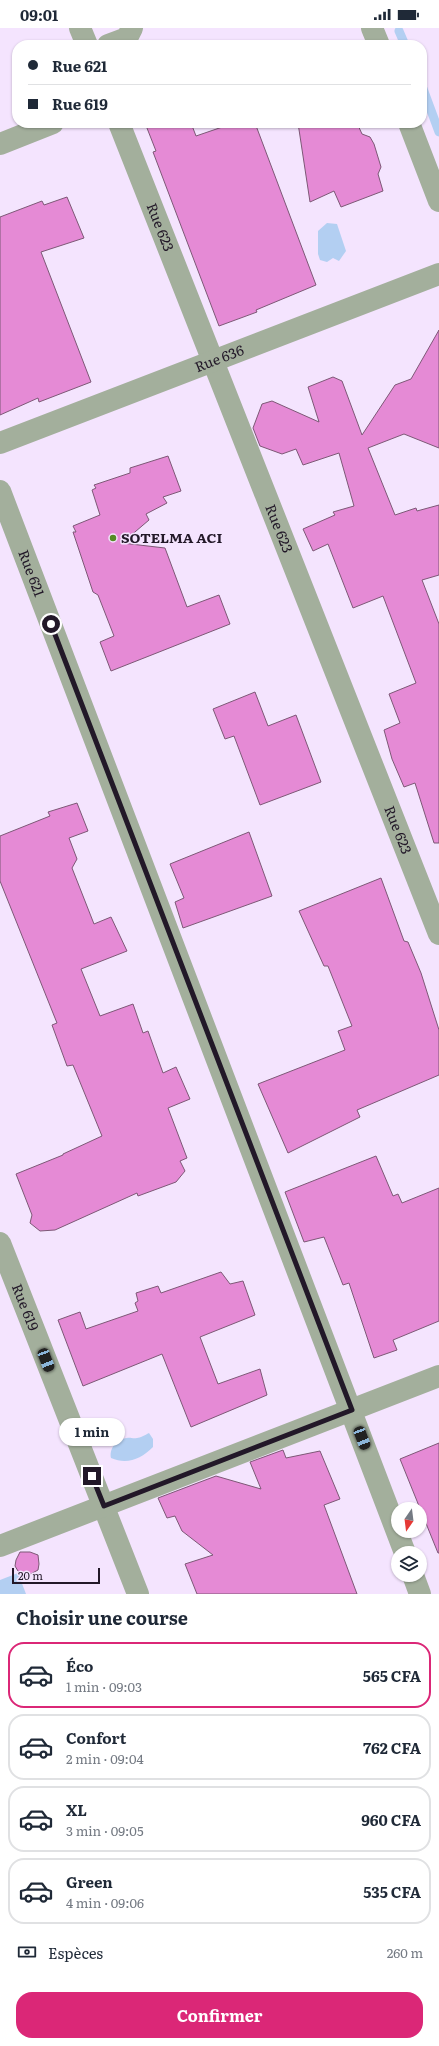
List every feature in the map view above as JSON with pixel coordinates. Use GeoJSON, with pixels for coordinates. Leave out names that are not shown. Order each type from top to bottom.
{"type":"FeatureCollection","features":[{"type":"Feature","properties":{"kind":"street"},"geometry":{"type":"LineString","coordinates":[[80,28],[85,40]]}},
{"type":"Feature","properties":{"kind":"street"},"geometry":{"type":"LineString","coordinates":[[122,40],[127,38],[132,28]]}},
{"type":"Feature","properties":{"kind":"street"},"geometry":{"type":"LineString","coordinates":[[372,28],[377,40]]}},
{"type":"Feature","properties":{"kind":"street"},"geometry":{"type":"LineString","coordinates":[[0,144],[40,128]]}},
{"type":"Feature","properties":{"kind":"street","name":"Rue 623"},"geometry":{"type":"LineString","coordinates":[[121,128],[439,934]]}},
{"type":"Feature","properties":{"kind":"street"},"geometry":{"type":"LineString","coordinates":[[411,128],[439,201]]}},
{"type":"Feature","properties":{"kind":"street","name":"Rue 636"},"geometry":{"type":"LineString","coordinates":[[0,443],[439,274]]}},
{"type":"Feature","properties":{"kind":"street","name":"Rue 621"},"geometry":{"type":"LineString","coordinates":[[0,491],[352,1410],[402,1546]]}},
{"type":"Feature","properties":{"kind":"street","name":"Rue 619"},"geometry":{"type":"LineString","coordinates":[[0,1243],[138,1594]]}},
{"type":"Feature","properties":{"kind":"street"},"geometry":{"type":"LineString","coordinates":[[0,1546],[439,1376]]}},
{"type":"Feature","properties":{"kind":"street"},"geometry":{"type":"LineString","coordinates":[[416,1582],[420,1594]]}},
{"type":"Feature","properties":{"kind":"water"},"geometry":{"type":"Polygon","coordinates":[[[327,223],[337,224],[346,251],[339,261],[333,258],[327,262],[320,260],[318,254],[318,231],[327,223]]]}},
{"type":"Feature","properties":{"kind":"water"},"geometry":{"type":"Polygon","coordinates":[[[149,1433],[153,1439],[153,1447],[144,1455],[128,1461],[111,1458],[111,1451],[114,1445],[120,1440],[138,1438],[149,1433]]]}},
{"type":"Feature","properties":{"kind":"water"},"geometry":{"type":"Polygon","coordinates":[[[18,1573],[26,1594],[0,1594],[0,1580],[18,1573]]]}},
{"type":"Feature","properties":{"kind":"building"},"geometry":{"type":"Polygon","coordinates":[[[147,128],[193,128],[196,136],[219,128],[257,128],[316,285],[256,310],[257,312],[219,326],[153,152],[156,151],[147,128]]]}},
{"type":"Feature","properties":{"kind":"building"},"geometry":{"type":"Polygon","coordinates":[[[299,128],[359,128],[362,134],[370,137],[374,144],[381,167],[378,174],[383,191],[341,207],[334,191],[310,202],[299,128]]]}},
{"type":"Feature","properties":{"kind":"building"},"geometry":{"type":"Polygon","coordinates":[[[67,197],[84,238],[41,252],[91,382],[39,402],[38,398],[0,415],[0,217],[42,201],[44,205],[67,197]]]}},
{"type":"Feature","properties":{"kind":"building"},"geometry":{"type":"Polygon","coordinates":[[[439,330],[439,448],[404,434],[368,448],[395,515],[416,508],[417,511],[439,505],[439,575],[422,580],[439,624],[439,843],[434,843],[415,783],[404,787],[392,759],[384,730],[400,723],[389,694],[416,683],[383,596],[353,608],[328,544],[313,551],[303,529],[335,515],[333,512],[354,506],[339,453],[303,465],[296,449],[282,454],[260,446],[253,428],[262,404],[272,401],[319,422],[308,387],[333,377],[342,381],[362,435],[395,385],[411,379],[439,330]]]}},
{"type":"Feature","properties":{"kind":"building","name":"SOTELMA ACI"},"geometry":{"type":"Polygon","coordinates":[[[168,456],[181,491],[163,497],[167,503],[146,514],[149,520],[122,543],[165,548],[187,607],[219,595],[230,624],[111,671],[100,642],[114,636],[98,595],[93,592],[73,532],[76,532],[73,526],[100,515],[92,490],[96,488],[94,485],[130,473],[130,468],[168,456]]]}},
{"type":"Feature","properties":{"kind":"building"},"geometry":{"type":"Polygon","coordinates":[[[255,692],[268,726],[296,715],[321,782],[260,805],[234,736],[225,739],[213,709],[255,692]]]}},
{"type":"Feature","properties":{"kind":"building"},"geometry":{"type":"Polygon","coordinates":[[[77,803],[88,831],[69,838],[77,859],[72,868],[94,924],[111,917],[127,951],[81,969],[100,1016],[133,1004],[143,1033],[148,1031],[163,1073],[176,1067],[190,1099],[168,1108],[187,1158],[180,1161],[185,1171],[176,1182],[138,1196],[137,1193],[55,1230],[40,1231],[30,1223],[32,1215],[16,1174],[63,1155],[102,1136],[73,1065],[67,1066],[52,1025],[57,1023],[0,881],[0,836],[50,816],[48,812],[77,803]]]}},
{"type":"Feature","properties":{"kind":"building"},"geometry":{"type":"Polygon","coordinates":[[[249,832],[272,896],[183,928],[175,902],[184,898],[170,864],[249,832]]]}},
{"type":"Feature","properties":{"kind":"building"},"geometry":{"type":"Polygon","coordinates":[[[381,878],[404,941],[408,942],[421,973],[439,1030],[439,1075],[357,1110],[360,1117],[288,1153],[258,1084],[345,1050],[338,1031],[352,1026],[328,966],[324,966],[299,911],[381,878]]]}},
{"type":"Feature","properties":{"kind":"building"},"geometry":{"type":"Polygon","coordinates":[[[376,1156],[393,1196],[398,1194],[402,1203],[439,1188],[439,1321],[393,1340],[397,1350],[374,1358],[349,1283],[343,1285],[324,1237],[304,1242],[285,1192],[376,1156]]]}},
{"type":"Feature","properties":{"kind":"building"},"geometry":{"type":"Polygon","coordinates":[[[221,1272],[230,1284],[243,1281],[255,1315],[200,1337],[218,1384],[260,1369],[267,1395],[191,1427],[162,1354],[83,1386],[58,1320],[80,1312],[86,1329],[138,1311],[135,1303],[138,1301],[136,1293],[158,1286],[161,1293],[221,1272]]]}},
{"type":"Feature","properties":{"kind":"building"},"geometry":{"type":"Polygon","coordinates":[[[439,1443],[439,1553],[427,1526],[427,1502],[417,1502],[400,1459],[439,1443]]]}},
{"type":"Feature","properties":{"kind":"building"},"geometry":{"type":"Polygon","coordinates":[[[283,1450],[286,1458],[320,1451],[340,1499],[324,1505],[357,1594],[197,1594],[185,1564],[213,1555],[182,1531],[175,1516],[167,1518],[158,1498],[216,1476],[261,1489],[250,1462],[283,1450]]]}},
{"type":"Feature","properties":{"kind":"building"},"geometry":{"type":"Polygon","coordinates":[[[20,1552],[30,1552],[38,1555],[38,1570],[25,1577],[15,1566],[20,1552]]]}},
{"type":"Feature","properties":{"kind":"waterway"},"geometry":{"type":"LineString","coordinates":[[399,31],[403,40]]}},
{"type":"Feature","properties":{"kind":"waterway"},"geometry":{"type":"LineString","coordinates":[[427,100],[439,132]]}},
{"type":"Feature","properties":{"kind":"place","name":"SOTELMA ACI"},"geometry":{"type":"Point","coordinates":[113,538]}},
{"type":"Feature","properties":{"kind":"route"},"geometry":{"type":"LineString","coordinates":[[51,624],[352,1410],[104,1506],[92,1476]]}}]}
